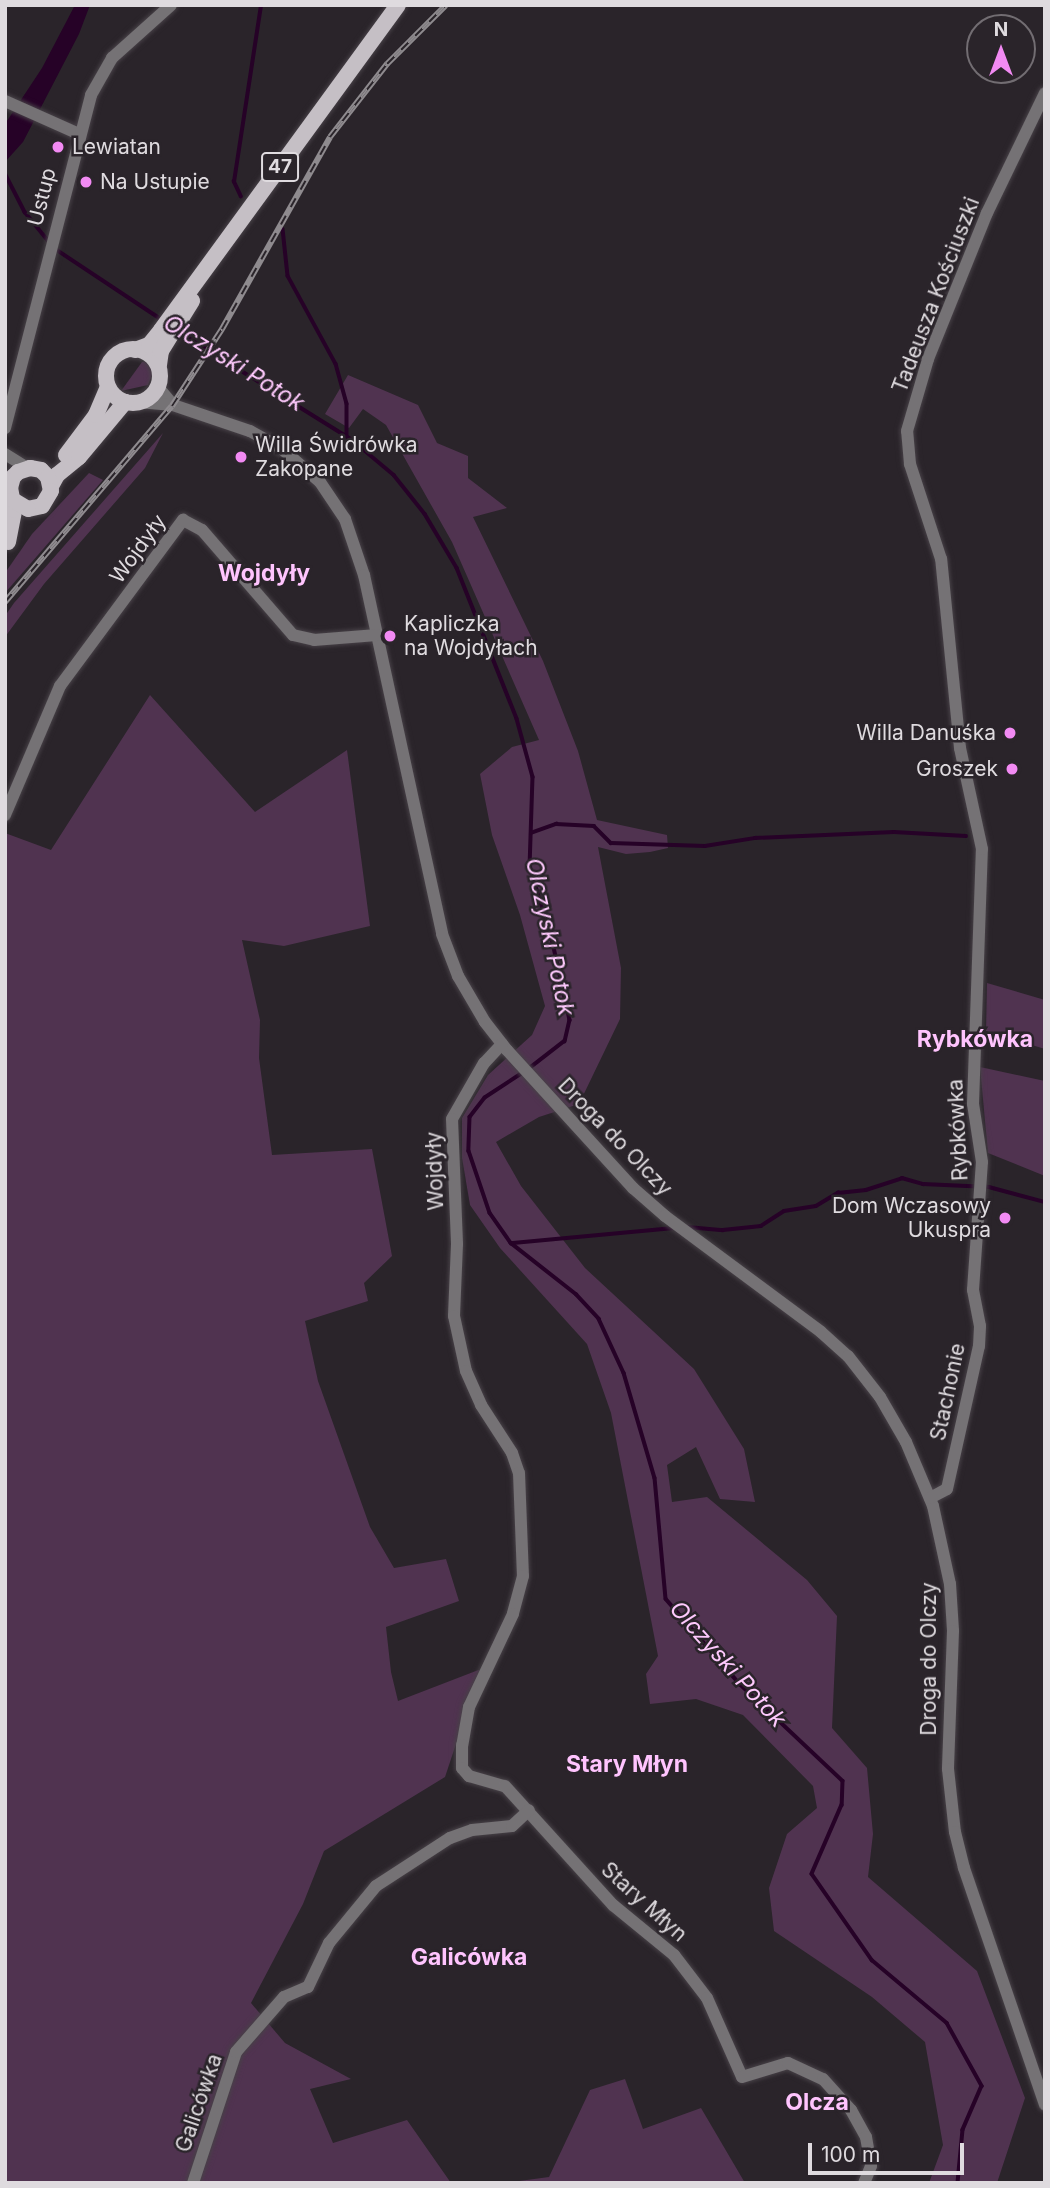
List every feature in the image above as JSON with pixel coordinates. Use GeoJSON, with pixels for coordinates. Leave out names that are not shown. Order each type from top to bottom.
{"type":"FeatureCollection","features":[{"type":"Feature","properties":{"kind":"main road","name":"47"},"geometry":{"type":"LineString","coordinates":[[6,544],[32,509],[45,503],[57,475],[79,457],[131,402],[150,397],[158,387],[161,351],[166,333],[212,261],[398,5]]}},
{"type":"Feature","properties":{"kind":"main road","name":"47"},"geometry":{"type":"LineString","coordinates":[[6,544],[13,500],[8,474],[57,463],[69,452],[101,407],[107,389],[105,374],[111,360],[121,352],[149,345],[166,333]]}},
{"type":"Feature","properties":{"kind":"main road"},"geometry":{"type":"LineString","coordinates":[[135,350],[149,354],[159,365]]}},
{"type":"Feature","properties":{"kind":"main road"},"geometry":{"type":"LineString","coordinates":[[107,389],[131,402]]}},
{"type":"Feature","properties":{"kind":"main road"},"geometry":{"type":"LineString","coordinates":[[34,469],[51,486]]}},
{"type":"Feature","properties":{"kind":"main road"},"geometry":{"type":"LineString","coordinates":[[13,500],[32,509]]}},
{"type":"Feature","properties":{"kind":"street","name":"Ustup"},"geometry":{"type":"LineString","coordinates":[[5,428],[79,134],[96,83],[106,66],[171,5]]}},
{"type":"Feature","properties":{"kind":"street","name":"Tadeusza Kościuszki"},"geometry":{"type":"LineString","coordinates":[[982,849],[960,748],[941,559],[911,464],[907,431],[919,384],[987,213],[1045,93]]}},
{"type":"Feature","properties":{"kind":"street"},"geometry":{"type":"LineString","coordinates":[[5,101],[79,134]]}},
{"type":"Feature","properties":{"kind":"street"},"geometry":{"type":"LineString","coordinates":[[158,387],[173,405]]}},
{"type":"Feature","properties":{"kind":"street"},"geometry":{"type":"LineString","coordinates":[[131,402],[173,405],[269,440],[299,461],[320,482],[338,506],[355,540],[445,944],[469,997],[502,1044]]}},
{"type":"Feature","properties":{"kind":"street"},"geometry":{"type":"LineString","coordinates":[[5,454],[34,469]]}},
{"type":"Feature","properties":{"kind":"street","name":"Wojdyły"},"geometry":{"type":"LineString","coordinates":[[5,815],[60,686],[183,520],[202,530],[293,635],[314,640],[377,635]]}},
{"type":"Feature","properties":{"kind":"street","name":"Rybkówka"},"geometry":{"type":"LineString","coordinates":[[977,1242],[982,1161],[973,1104],[982,935],[982,849]]}},
{"type":"Feature","properties":{"kind":"street","name":"Wojdyły"},"geometry":{"type":"LineString","coordinates":[[502,1044],[484,1063],[463,1096],[451,1125],[457,1244],[454,1317],[466,1371],[481,1405],[513,1453],[519,1474],[524,1562]]}},
{"type":"Feature","properties":{"kind":"street","name":"Droga do Olczy"},"geometry":{"type":"LineString","coordinates":[[502,1044],[619,1174],[653,1206],[821,1332],[848,1356],[891,1415],[930,1498],[944,1550],[951,1599],[948,1769],[956,1832],[964,1868],[1045,2104]]}},
{"type":"Feature","properties":{"kind":"street","name":"Stachonie"},"geometry":{"type":"LineString","coordinates":[[930,1498],[947,1489],[973,1383],[980,1326],[973,1290],[977,1242]]}},
{"type":"Feature","properties":{"kind":"street","name":"Stary Młyn"},"geometry":{"type":"LineString","coordinates":[[524,1562],[513,1614],[469,1707],[462,1745],[462,1768],[469,1776],[505,1786],[613,1905],[674,1955],[707,1998],[738,2073],[746,2078],[772,2067],[797,2065],[823,2079],[861,2124],[866,2137],[870,2166],[864,2183]]}},
{"type":"Feature","properties":{"kind":"street","name":"Galicówka"},"geometry":{"type":"LineString","coordinates":[[193,2183],[236,2052],[284,1997],[308,1987],[329,1943],[376,1886],[450,1838],[472,1830],[512,1826],[529,1810]]}},
{"type":"Feature","properties":{"kind":"shaded area"},"geometry":{"type":"Polygon","coordinates":[[[75,5],[90,5],[79,34],[23,142],[5,162],[5,124],[42,68],[75,5]]]}},
{"type":"Feature","properties":{"kind":"shaded area"},"geometry":{"type":"Polygon","coordinates":[[[147,361],[153,373],[148,385],[121,391],[142,362],[147,361]]]}},
{"type":"Feature","properties":{"kind":"shaded area"},"geometry":{"type":"Polygon","coordinates":[[[348,375],[418,405],[437,443],[468,456],[468,478],[507,508],[473,517],[543,661],[578,751],[597,820],[667,835],[668,848],[650,852],[626,854],[598,847],[621,968],[620,1019],[579,1104],[539,1117],[496,1142],[521,1186],[585,1268],[694,1369],[744,1449],[755,1502],[720,1499],[696,1447],[667,1465],[672,1502],[707,1497],[807,1580],[837,1616],[832,1728],[867,1768],[873,1834],[868,1877],[977,1971],[1025,2098],[997,2183],[929,2183],[943,2145],[925,2042],[872,1997],[774,1931],[769,1888],[787,1834],[817,1808],[813,1786],[743,1715],[696,1699],[650,1704],[646,1674],[658,1656],[611,1413],[587,1344],[500,1248],[470,1205],[462,1158],[462,1118],[488,1075],[532,1035],[545,1006],[520,915],[492,835],[480,774],[512,747],[539,740],[452,542],[386,425],[363,409],[349,428],[325,414],[348,375]]]}},
{"type":"Feature","properties":{"kind":"shaded area"},"geometry":{"type":"Polygon","coordinates":[[[163,433],[145,468],[44,584],[5,637],[5,616],[14,603],[163,433]]]}},
{"type":"Feature","properties":{"kind":"shaded area"},"geometry":{"type":"Polygon","coordinates":[[[89,473],[103,480],[5,593],[5,573],[32,534],[89,473]]]}},
{"type":"Feature","properties":{"kind":"shaded area"},"geometry":{"type":"Polygon","coordinates":[[[150,695],[255,812],[347,750],[370,926],[284,946],[242,940],[260,1020],[259,1058],[272,1155],[372,1149],[392,1256],[364,1283],[368,1301],[305,1321],[318,1381],[370,1527],[394,1568],[446,1559],[459,1601],[386,1627],[391,1672],[398,1701],[481,1669],[445,1777],[324,1851],[303,1904],[251,2003],[285,2043],[351,2079],[310,2089],[333,2143],[407,2120],[451,2183],[5,2183],[5,833],[51,850],[150,695]]]}},
{"type":"Feature","properties":{"kind":"shaded area"},"geometry":{"type":"Polygon","coordinates":[[[987,983],[1045,1000],[1045,1049],[986,1031],[987,983]]]}},
{"type":"Feature","properties":{"kind":"shaded area"},"geometry":{"type":"Polygon","coordinates":[[[980,1067],[1045,1081],[1045,1176],[988,1153],[980,1067]]]}},
{"type":"Feature","properties":{"kind":"shaded area"},"geometry":{"type":"Polygon","coordinates":[[[625,2079],[643,2129],[701,2108],[745,2183],[504,2183],[549,2177],[590,2090],[625,2079]]]}},
{"type":"Feature","properties":{"kind":"waterway"},"geometry":{"type":"LineString","coordinates":[[241,197],[234,182],[261,5]]}},
{"type":"Feature","properties":{"kind":"waterway","name":"Olczyski Potok"},"geometry":{"type":"LineString","coordinates":[[5,173],[25,212],[49,242]]}},
{"type":"Feature","properties":{"kind":"waterway"},"geometry":{"type":"LineString","coordinates":[[283,229],[288,276],[336,364],[347,404],[347,435]]}},
{"type":"Feature","properties":{"kind":"waterway","name":"Olczyski Potok"},"geometry":{"type":"LineString","coordinates":[[54,248],[164,321]]}},
{"type":"Feature","properties":{"kind":"waterway","name":"Olczyski Potok"},"geometry":{"type":"LineString","coordinates":[[179,332],[351,439],[394,475],[425,514],[457,568],[517,719],[533,777],[530,866],[553,943],[570,1020],[565,1041],[529,1069]]}},
{"type":"Feature","properties":{"kind":"waterway"},"geometry":{"type":"LineString","coordinates":[[531,833],[556,824],[594,826],[611,843],[705,846],[755,838],[894,832],[966,836]]}},
{"type":"Feature","properties":{"kind":"waterway","name":"Olczyski Potok"},"geometry":{"type":"LineString","coordinates":[[523,1073],[485,1098],[470,1117],[469,1151],[490,1213],[511,1243],[576,1294],[599,1319],[624,1373],[655,1478],[666,1599],[740,1684],[843,1781],[842,1805],[812,1874],[872,1960],[947,2023],[982,2086],[963,2130],[958,2183]]}},
{"type":"Feature","properties":{"kind":"waterway"},"geometry":{"type":"LineString","coordinates":[[687,1227],[723,1230],[761,1226],[784,1211],[816,1206],[838,1193],[866,1190],[902,1178],[923,1184],[989,1187],[1045,1202]]}},
{"type":"Feature","properties":{"kind":"waterway"},"geometry":{"type":"LineString","coordinates":[[513,1243],[676,1228]]}},
{"type":"Feature","properties":{"kind":"railway"},"geometry":{"type":"LineString","coordinates":[[5,602],[172,406],[222,329],[330,137],[387,64],[446,5]]}},
{"type":"Feature","properties":{"kind":"place","name":"Lewiatan"},"geometry":{"type":"Point","coordinates":[58,147]}},
{"type":"Feature","properties":{"kind":"place","name":"Na Ustupie"},"geometry":{"type":"Point","coordinates":[86,182]}},
{"type":"Feature","properties":{"kind":"place","name":"Willa Świdrówka Zakopane"},"geometry":{"type":"Point","coordinates":[241,457]}},
{"type":"Feature","properties":{"kind":"place","name":"Kapliczka na Wojdyłach"},"geometry":{"type":"Point","coordinates":[390,636]}},
{"type":"Feature","properties":{"kind":"place","name":"Willa Danuśka"},"geometry":{"type":"Point","coordinates":[1010,733]}},
{"type":"Feature","properties":{"kind":"place","name":"Groszek"},"geometry":{"type":"Point","coordinates":[1012,769]}},
{"type":"Feature","properties":{"kind":"place","name":"Dom Wczasowy Ukuspra"},"geometry":{"type":"Point","coordinates":[1005,1218]}},
{"type":"Feature","properties":{"kind":"district","name":"Wojdyły"},"geometry":{"type":"Point","coordinates":[264,573]}},
{"type":"Feature","properties":{"kind":"district","name":"Rybkówka"},"geometry":{"type":"Point","coordinates":[975,1039]}},
{"type":"Feature","properties":{"kind":"district","name":"Stary Młyn"},"geometry":{"type":"Point","coordinates":[627,1764]}},
{"type":"Feature","properties":{"kind":"district","name":"Galicówka"},"geometry":{"type":"Point","coordinates":[469,1957]}},
{"type":"Feature","properties":{"kind":"district","name":"Olcza"},"geometry":{"type":"Point","coordinates":[817,2102]}}]}
